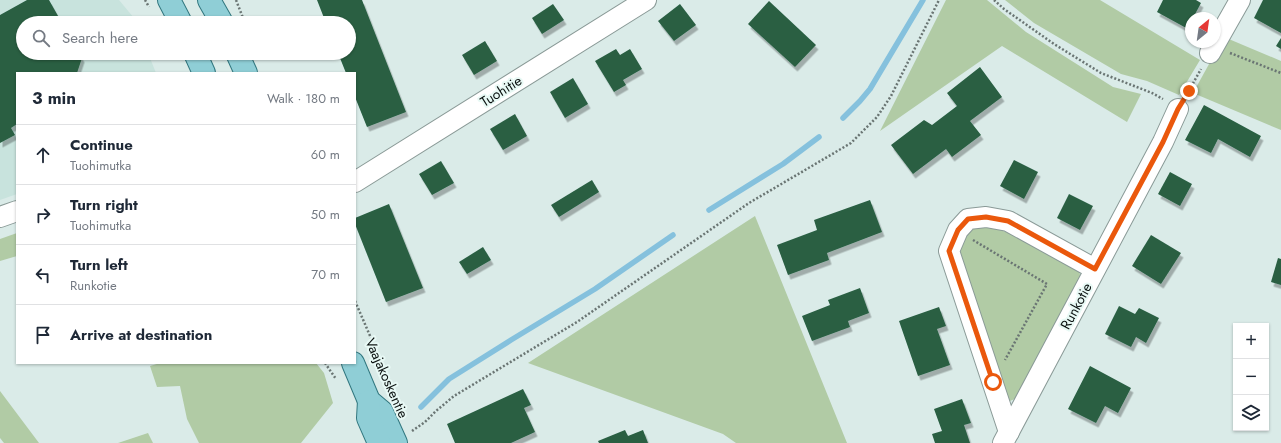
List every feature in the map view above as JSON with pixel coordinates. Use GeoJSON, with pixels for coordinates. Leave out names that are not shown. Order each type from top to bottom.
{"type":"FeatureCollection","features":[{"type":"Feature","properties":{"kind":"main road"},"geometry":{"type":"LineString","coordinates":[[169,0],[177,16]]}},
{"type":"Feature","properties":{"kind":"main road"},"geometry":{"type":"LineString","coordinates":[[209,0],[218,16]]}},
{"type":"Feature","properties":{"kind":"main road"},"geometry":{"type":"LineString","coordinates":[[198,60],[204,72]]}},
{"type":"Feature","properties":{"kind":"main road"},"geometry":{"type":"LineString","coordinates":[[240,60],[246,72]]}},
{"type":"Feature","properties":{"kind":"main road","name":"Vaajakoskentie"},"geometry":{"type":"LineString","coordinates":[[353,364],[369,401],[368,418],[379,443]]}},
{"type":"Feature","properties":{"kind":"main road","name":"Vaajakoskentie"},"geometry":{"type":"LineString","coordinates":[[369,401],[382,412],[404,438]]}},
{"type":"Feature","properties":{"kind":"street","name":"Tuohitie"},"geometry":{"type":"LineString","coordinates":[[356,181],[646,0]]}},
{"type":"Feature","properties":{"kind":"street"},"geometry":{"type":"LineString","coordinates":[[1212,50],[1240,0]]}},
{"type":"Feature","properties":{"kind":"street","name":"Runkotie"},"geometry":{"type":"LineString","coordinates":[[1006,437],[1163,142],[1178,109]]}},
{"type":"Feature","properties":{"kind":"street"},"geometry":{"type":"LineString","coordinates":[[0,217],[16,211]]}},
{"type":"Feature","properties":{"kind":"street"},"geometry":{"type":"LineString","coordinates":[[1006,437],[993,382],[949,251],[958,230],[968,219],[986,217],[1008,221],[1095,269]]}},
{"type":"Feature","properties":{"kind":"path"},"geometry":{"type":"LineString","coordinates":[[404,438],[426,422],[436,411],[454,396],[577,322],[749,203],[851,143],[877,117],[891,96],[939,0]]}},
{"type":"Feature","properties":{"kind":"path"},"geometry":{"type":"LineString","coordinates":[[994,0],[1004,9],[1054,44],[1101,73],[1152,93],[1178,109],[1212,50],[1281,73]]}},
{"type":"Feature","properties":{"kind":"path"},"geometry":{"type":"LineString","coordinates":[[958,230],[1047,284],[993,382]]}},
{"type":"Feature","properties":{"kind":"path","name":"Vaajakoskentie"},"geometry":{"type":"LineString","coordinates":[[356,303],[396,397]]}},
{"type":"Feature","properties":{"kind":"path","name":"Vaajakoskentie"},"geometry":{"type":"LineString","coordinates":[[404,438],[408,425]]}},
{"type":"Feature","properties":{"kind":"shaded area"},"geometry":{"type":"Polygon","coordinates":[[[0,0],[119,0],[132,16],[16,16],[16,60],[151,60],[156,72],[16,72],[16,194],[0,200],[0,0]]]}},
{"type":"Feature","properties":{"kind":"green space"},"geometry":{"type":"Polygon","coordinates":[[[946,0],[987,0],[1026,32],[1113,87],[1141,94],[1127,122],[1002,46],[880,131],[946,0]]]}},
{"type":"Feature","properties":{"kind":"green space"},"geometry":{"type":"Polygon","coordinates":[[[1005,0],[1100,0],[1200,60],[1179,95],[1147,81],[1121,74],[1034,23],[1005,0]]]}},
{"type":"Feature","properties":{"kind":"green space"},"geometry":{"type":"Polygon","coordinates":[[[1224,37],[1281,61],[1281,130],[1193,93],[1218,48],[1221,48],[1221,42],[1224,37]]]}},
{"type":"Feature","properties":{"kind":"green space"},"geometry":{"type":"Polygon","coordinates":[[[755,216],[847,443],[736,443],[723,434],[528,363],[755,216]]]}},
{"type":"Feature","properties":{"kind":"green space"},"geometry":{"type":"Polygon","coordinates":[[[989,226],[1020,237],[1079,269],[1081,281],[1019,397],[1010,401],[1003,397],[959,250],[962,240],[973,227],[989,226]]]}},
{"type":"Feature","properties":{"kind":"green space"},"geometry":{"type":"Polygon","coordinates":[[[16,233],[16,256],[0,261],[0,239],[16,233]]]}},
{"type":"Feature","properties":{"kind":"green space"},"geometry":{"type":"Polygon","coordinates":[[[157,364],[317,364],[324,373],[333,403],[301,443],[199,443],[187,419],[180,386],[157,387],[150,366],[157,364]]]}},
{"type":"Feature","properties":{"kind":"green space"},"geometry":{"type":"Polygon","coordinates":[[[0,391],[39,443],[4,443],[0,438],[0,391]]]}},
{"type":"Feature","properties":{"kind":"green space"},"geometry":{"type":"Polygon","coordinates":[[[148,433],[153,443],[118,443],[148,433]]]}},
{"type":"Feature","properties":{"kind":"building"},"geometry":{"type":"Polygon","coordinates":[[[27,0],[49,0],[58,16],[16,16],[16,60],[81,60],[77,72],[16,72],[16,125],[11,128],[15,135],[0,143],[0,15],[27,0]]]}},
{"type":"Feature","properties":{"kind":"building"},"geometry":{"type":"Polygon","coordinates":[[[317,0],[362,0],[406,112],[367,127],[356,100],[356,72],[346,72],[341,60],[356,60],[356,16],[323,16],[317,0]]]}},
{"type":"Feature","properties":{"kind":"building"},"geometry":{"type":"Polygon","coordinates":[[[1163,0],[1196,0],[1201,3],[1196,12],[1185,12],[1185,27],[1157,12],[1163,0]]]}},
{"type":"Feature","properties":{"kind":"building"},"geometry":{"type":"Polygon","coordinates":[[[1263,0],[1281,0],[1281,33],[1254,18],[1263,0]]]}},
{"type":"Feature","properties":{"kind":"building"},"geometry":{"type":"Polygon","coordinates":[[[769,1],[816,45],[795,67],[748,24],[769,1]]]}},
{"type":"Feature","properties":{"kind":"building"},"geometry":{"type":"Polygon","coordinates":[[[553,4],[564,20],[542,34],[532,18],[553,4]]]}},
{"type":"Feature","properties":{"kind":"building"},"geometry":{"type":"Polygon","coordinates":[[[680,4],[696,25],[674,41],[658,21],[680,4]]]}},
{"type":"Feature","properties":{"kind":"building"},"geometry":{"type":"Polygon","coordinates":[[[1281,38],[1281,49],[1276,46],[1281,38]]]}},
{"type":"Feature","properties":{"kind":"building"},"geometry":{"type":"Polygon","coordinates":[[[485,41],[497,61],[474,75],[462,55],[485,41]]]}},
{"type":"Feature","properties":{"kind":"building"},"geometry":{"type":"Polygon","coordinates":[[[616,49],[620,55],[630,49],[642,69],[623,80],[626,85],[614,92],[595,61],[616,49]]]}},
{"type":"Feature","properties":{"kind":"building"},"geometry":{"type":"Polygon","coordinates":[[[980,67],[1002,97],[970,121],[981,135],[952,157],[946,149],[913,174],[891,145],[924,120],[932,125],[957,106],[947,93],[980,67]]]}},
{"type":"Feature","properties":{"kind":"building"},"geometry":{"type":"Polygon","coordinates":[[[573,78],[588,104],[565,118],[550,92],[573,78]]]}},
{"type":"Feature","properties":{"kind":"building"},"geometry":{"type":"Polygon","coordinates":[[[1204,105],[1261,136],[1250,157],[1218,139],[1211,153],[1185,140],[1204,105]]]}},
{"type":"Feature","properties":{"kind":"building"},"geometry":{"type":"Polygon","coordinates":[[[515,114],[527,136],[503,150],[490,129],[515,114]]]}},
{"type":"Feature","properties":{"kind":"building"},"geometry":{"type":"Polygon","coordinates":[[[1014,160],[1038,172],[1024,199],[1000,186],[1014,160]]]}},
{"type":"Feature","properties":{"kind":"building"},"geometry":{"type":"Polygon","coordinates":[[[441,161],[454,183],[432,195],[419,174],[441,161]]]}},
{"type":"Feature","properties":{"kind":"building"},"geometry":{"type":"Polygon","coordinates":[[[1170,172],[1192,184],[1180,206],[1158,194],[1170,172]]]}},
{"type":"Feature","properties":{"kind":"building"},"geometry":{"type":"Polygon","coordinates":[[[592,180],[599,192],[559,217],[551,205],[592,180]]]}},
{"type":"Feature","properties":{"kind":"building"},"geometry":{"type":"Polygon","coordinates":[[[1069,194],[1093,206],[1080,230],[1057,218],[1069,194]]]}},
{"type":"Feature","properties":{"kind":"building"},"geometry":{"type":"Polygon","coordinates":[[[870,200],[882,232],[827,253],[829,260],[788,275],[777,245],[817,230],[814,220],[870,200]]]}},
{"type":"Feature","properties":{"kind":"building"},"geometry":{"type":"Polygon","coordinates":[[[389,204],[423,288],[386,302],[356,227],[356,218],[389,204]]]}},
{"type":"Feature","properties":{"kind":"building"},"geometry":{"type":"Polygon","coordinates":[[[1151,235],[1181,253],[1161,284],[1132,266],[1151,235]]]}},
{"type":"Feature","properties":{"kind":"building"},"geometry":{"type":"Polygon","coordinates":[[[483,247],[491,260],[467,274],[459,262],[483,247]]]}},
{"type":"Feature","properties":{"kind":"building"},"geometry":{"type":"Polygon","coordinates":[[[1278,258],[1281,259],[1281,285],[1271,282],[1278,258]]]}},
{"type":"Feature","properties":{"kind":"building"},"geometry":{"type":"Polygon","coordinates":[[[860,288],[869,313],[848,321],[850,327],[812,341],[802,316],[830,305],[828,300],[860,288]]]}},
{"type":"Feature","properties":{"kind":"building"},"geometry":{"type":"Polygon","coordinates":[[[1119,306],[1135,314],[1139,308],[1159,318],[1146,343],[1136,337],[1131,347],[1105,334],[1119,306]]]}},
{"type":"Feature","properties":{"kind":"building"},"geometry":{"type":"Polygon","coordinates":[[[939,307],[946,326],[937,329],[950,365],[918,376],[899,321],[939,307]]]}},
{"type":"Feature","properties":{"kind":"building"},"geometry":{"type":"Polygon","coordinates":[[[1090,366],[1131,388],[1118,413],[1105,406],[1096,423],[1068,409],[1090,366]]]}},
{"type":"Feature","properties":{"kind":"building"},"geometry":{"type":"Polygon","coordinates":[[[523,389],[531,405],[524,408],[535,432],[511,443],[455,443],[447,424],[523,389]]]}},
{"type":"Feature","properties":{"kind":"building"},"geometry":{"type":"Polygon","coordinates":[[[962,399],[971,423],[964,425],[970,443],[935,443],[932,434],[942,431],[934,409],[962,399]]]}},
{"type":"Feature","properties":{"kind":"building"},"geometry":{"type":"Polygon","coordinates":[[[625,430],[628,436],[643,430],[648,443],[599,443],[598,441],[625,430]]]}},
{"type":"Feature","properties":{"kind":"waterway"},"geometry":{"type":"LineString","coordinates":[[843,118],[870,89],[923,0]]}},
{"type":"Feature","properties":{"kind":"waterway"},"geometry":{"type":"LineString","coordinates":[[709,210],[783,164],[819,137]]}},
{"type":"Feature","properties":{"kind":"waterway"},"geometry":{"type":"LineString","coordinates":[[421,407],[449,379],[595,289],[673,235]]}},
{"type":"Feature","properties":{"kind":"route"},"geometry":{"type":"LineString","coordinates":[[993,382],[949,251],[958,230],[968,219],[986,217],[1008,221],[1095,269],[1163,142],[1178,109],[1189,91]]}}]}
